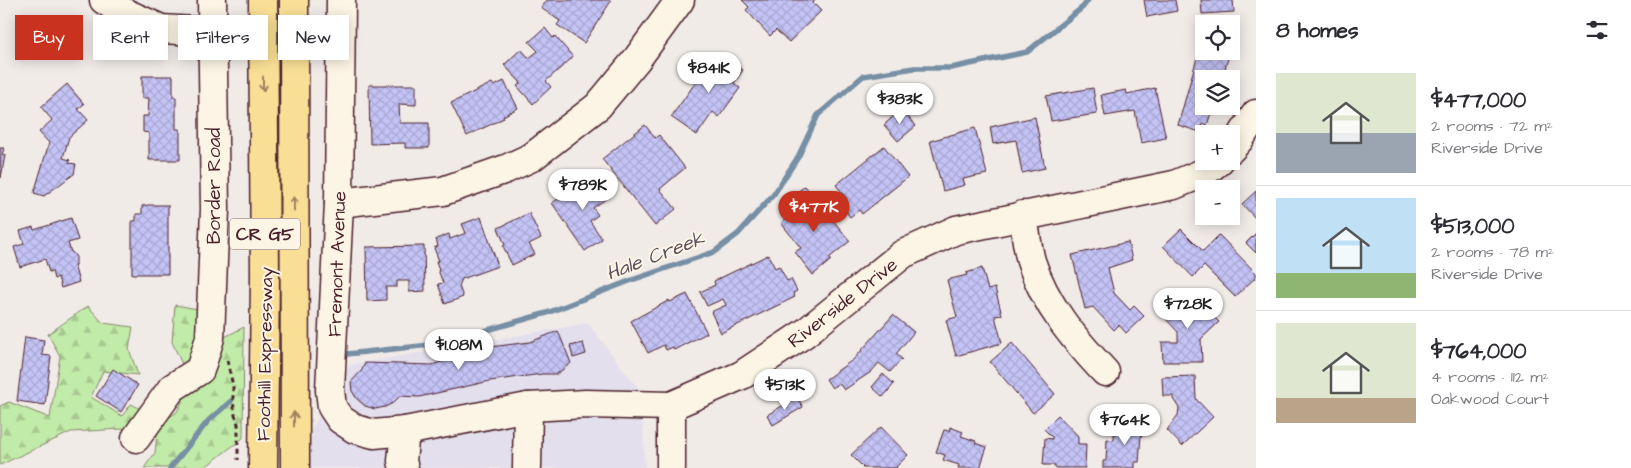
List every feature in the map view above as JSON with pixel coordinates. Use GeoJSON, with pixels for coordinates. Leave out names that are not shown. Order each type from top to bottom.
{"type":"FeatureCollection","features":[{"type":"Feature","properties":{"kind":"highway","name":"Foothill Expressway"},"geometry":{"type":"LineString","coordinates":[[263,0],[265,264],[263,468]]}},
{"type":"Feature","properties":{"kind":"highway","name":"Foothill Expressway"},"geometry":{"type":"LineString","coordinates":[[294,0],[294,468]]}},
{"type":"Feature","properties":{"kind":"street"},"geometry":{"type":"LineString","coordinates":[[104,0],[121,12],[161,29],[178,30]]}},
{"type":"Feature","properties":{"kind":"street","name":"Border Road"},"geometry":{"type":"LineString","coordinates":[[212,0],[212,15]]}},
{"type":"Feature","properties":{"kind":"street","name":"Fremont Avenue"},"geometry":{"type":"LineString","coordinates":[[340,0],[339,203],[330,390],[332,407],[340,419],[355,429],[374,434],[405,431]]}},
{"type":"Feature","properties":{"kind":"street"},"geometry":{"type":"LineString","coordinates":[[339,203],[443,191],[506,169],[532,157],[598,106],[637,60],[680,0]]}},
{"type":"Feature","properties":{"kind":"street","name":"Border Road"},"geometry":{"type":"LineString","coordinates":[[136,438],[172,388],[200,370],[210,338],[215,209],[212,60]]}},
{"type":"Feature","properties":{"kind":"street"},"geometry":{"type":"LineString","coordinates":[[1240,138],[1256,114]]}},
{"type":"Feature","properties":{"kind":"street","name":"Riverside Drive"},"geometry":{"type":"LineString","coordinates":[[405,431],[528,407],[586,404],[671,406],[742,375],[805,334],[903,254],[956,230],[1174,185],[1208,170]]}},
{"type":"Feature","properties":{"kind":"street"},"geometry":{"type":"LineString","coordinates":[[1023,215],[1031,260],[1045,296],[1078,343],[1105,372]]}},
{"type":"Feature","properties":{"kind":"street"},"geometry":{"type":"LineString","coordinates":[[671,406],[671,468]]}},
{"type":"Feature","properties":{"kind":"street"},"geometry":{"type":"LineString","coordinates":[[527,468],[528,407]]}},
{"type":"Feature","properties":{"kind":"street"},"geometry":{"type":"LineString","coordinates":[[404,468],[402,461],[405,431]]}},
{"type":"Feature","properties":{"kind":"path"},"geometry":{"type":"LineString","coordinates":[[210,338],[228,362],[233,386],[232,401],[234,415],[238,424],[238,468]]}},
{"type":"Feature","properties":{"kind":"shaded area"},"geometry":{"type":"Polygon","coordinates":[[[588,323],[641,392],[645,468],[310,468],[309,433],[350,365],[588,323]]]}},
{"type":"Feature","properties":{"kind":"green space"},"geometry":{"type":"Polygon","coordinates":[[[175,305],[210,311],[221,339],[244,327],[243,438],[204,468],[144,468],[155,453],[158,425],[177,412],[191,384],[172,342],[175,305]]]}},
{"type":"Feature","properties":{"kind":"green space"},"geometry":{"type":"Polygon","coordinates":[[[88,306],[103,323],[133,327],[129,349],[138,375],[103,371],[91,397],[122,416],[131,404],[143,410],[139,428],[71,432],[0,465],[0,406],[9,402],[50,418],[60,356],[48,334],[88,306]]]}},
{"type":"Feature","properties":{"kind":"building"},"geometry":{"type":"Polygon","coordinates":[[[547,0],[611,1],[584,43],[557,25],[560,21],[541,8],[547,0]]]}},
{"type":"Feature","properties":{"kind":"building"},"geometry":{"type":"Polygon","coordinates":[[[742,0],[815,0],[813,3],[821,11],[789,42],[776,30],[770,36],[746,10],[749,7],[742,0]]]}},
{"type":"Feature","properties":{"kind":"building"},"geometry":{"type":"Polygon","coordinates":[[[1144,0],[1175,0],[1177,11],[1147,17],[1144,0]]]}},
{"type":"Feature","properties":{"kind":"building"},"geometry":{"type":"Polygon","coordinates":[[[1201,0],[1233,0],[1234,12],[1202,14],[1201,0]]]}},
{"type":"Feature","properties":{"kind":"building"},"geometry":{"type":"Polygon","coordinates":[[[545,28],[553,38],[555,36],[573,57],[546,81],[551,87],[533,104],[517,86],[521,83],[504,65],[521,49],[529,58],[538,51],[529,42],[545,28]]]}},
{"type":"Feature","properties":{"kind":"building"},"geometry":{"type":"Polygon","coordinates":[[[719,53],[743,70],[734,83],[740,88],[719,117],[713,112],[697,135],[671,117],[708,65],[719,53]]]}},
{"type":"Feature","properties":{"kind":"building"},"geometry":{"type":"Polygon","coordinates":[[[1196,60],[1228,60],[1225,70],[1195,70],[1195,115],[1210,115],[1207,125],[1195,125],[1195,130],[1178,125],[1196,60]]]}},
{"type":"Feature","properties":{"kind":"building"},"geometry":{"type":"Polygon","coordinates":[[[142,76],[173,76],[173,97],[176,97],[176,129],[180,129],[180,160],[149,160],[149,133],[143,132],[143,116],[148,116],[149,98],[142,98],[142,76]]]}},
{"type":"Feature","properties":{"kind":"building"},"geometry":{"type":"Polygon","coordinates":[[[504,81],[518,108],[503,116],[504,118],[467,136],[451,103],[492,83],[494,86],[504,81]]]}},
{"type":"Feature","properties":{"kind":"building"},"geometry":{"type":"Polygon","coordinates":[[[67,84],[84,104],[78,109],[88,120],[69,137],[63,158],[70,160],[69,163],[76,164],[74,174],[44,196],[34,193],[49,143],[39,132],[52,120],[41,107],[67,84]]]}},
{"type":"Feature","properties":{"kind":"building"},"geometry":{"type":"Polygon","coordinates":[[[369,85],[416,85],[416,105],[399,104],[400,123],[429,123],[429,148],[405,148],[405,143],[370,144],[369,85]]]}},
{"type":"Feature","properties":{"kind":"building"},"geometry":{"type":"Polygon","coordinates":[[[1093,88],[1097,114],[1051,121],[1046,96],[1093,88]]]}},
{"type":"Feature","properties":{"kind":"building"},"geometry":{"type":"Polygon","coordinates":[[[1155,88],[1166,138],[1141,143],[1135,111],[1105,116],[1101,95],[1126,90],[1127,94],[1155,88]]]}},
{"type":"Feature","properties":{"kind":"building"},"geometry":{"type":"Polygon","coordinates":[[[901,109],[916,126],[898,141],[884,125],[901,109]]]}},
{"type":"Feature","properties":{"kind":"building"},"geometry":{"type":"Polygon","coordinates":[[[1035,117],[1045,168],[1022,173],[1016,140],[993,144],[990,127],[1035,117]]]}},
{"type":"Feature","properties":{"kind":"building"},"geometry":{"type":"Polygon","coordinates":[[[645,125],[655,138],[659,135],[685,168],[660,189],[676,209],[655,226],[602,159],[645,125]]]}},
{"type":"Feature","properties":{"kind":"building"},"geometry":{"type":"Polygon","coordinates":[[[975,128],[987,174],[963,179],[965,185],[943,191],[930,141],[975,128]]]}},
{"type":"Feature","properties":{"kind":"building"},"geometry":{"type":"Polygon","coordinates":[[[884,146],[908,177],[862,214],[859,210],[850,217],[843,207],[846,205],[844,202],[847,199],[836,185],[884,146]]]}},
{"type":"Feature","properties":{"kind":"building"},"geometry":{"type":"Polygon","coordinates":[[[0,148],[4,148],[2,155],[5,155],[1,178],[0,148]]]}},
{"type":"Feature","properties":{"kind":"building"},"geometry":{"type":"Polygon","coordinates":[[[595,175],[610,196],[593,208],[598,215],[590,221],[602,239],[585,251],[552,203],[595,175]]]}},
{"type":"Feature","properties":{"kind":"building"},"geometry":{"type":"Polygon","coordinates":[[[805,186],[850,241],[829,258],[831,260],[813,275],[795,252],[801,248],[781,223],[804,203],[796,193],[805,186]]]}},
{"type":"Feature","properties":{"kind":"building"},"geometry":{"type":"Polygon","coordinates":[[[1256,191],[1256,219],[1242,204],[1256,191]]]}},
{"type":"Feature","properties":{"kind":"building"},"geometry":{"type":"Polygon","coordinates":[[[168,205],[168,274],[132,274],[132,221],[136,221],[136,214],[142,214],[142,206],[168,205]]]}},
{"type":"Feature","properties":{"kind":"building"},"geometry":{"type":"Polygon","coordinates":[[[529,213],[541,238],[529,244],[535,254],[512,265],[503,246],[505,245],[498,228],[529,213]]]}},
{"type":"Feature","properties":{"kind":"building"},"geometry":{"type":"Polygon","coordinates":[[[481,217],[498,266],[462,279],[459,286],[463,297],[445,304],[438,284],[443,283],[436,261],[439,261],[434,248],[438,246],[436,239],[449,234],[450,239],[466,233],[462,224],[481,217]]]}},
{"type":"Feature","properties":{"kind":"building"},"geometry":{"type":"Polygon","coordinates":[[[71,218],[78,240],[68,243],[71,252],[76,257],[76,264],[74,265],[79,282],[61,288],[58,277],[54,279],[52,271],[49,272],[45,259],[20,267],[14,247],[24,244],[20,231],[33,227],[34,230],[71,218]]]}},
{"type":"Feature","properties":{"kind":"building"},"geometry":{"type":"Polygon","coordinates":[[[1181,229],[1203,251],[1219,235],[1256,273],[1256,277],[1235,297],[1204,266],[1193,277],[1163,246],[1181,229]]]}},
{"type":"Feature","properties":{"kind":"building"},"geometry":{"type":"Polygon","coordinates":[[[1256,233],[1256,253],[1246,243],[1256,233]]]}},
{"type":"Feature","properties":{"kind":"building"},"geometry":{"type":"Polygon","coordinates":[[[1128,242],[1132,260],[1108,268],[1114,293],[1130,310],[1134,306],[1144,316],[1126,333],[1119,325],[1114,330],[1093,307],[1085,309],[1072,255],[1128,242]]]}},
{"type":"Feature","properties":{"kind":"building"},"geometry":{"type":"Polygon","coordinates":[[[424,246],[425,291],[409,292],[409,281],[397,281],[397,287],[386,287],[386,300],[367,301],[366,247],[424,246]]]}},
{"type":"Feature","properties":{"kind":"building"},"geometry":{"type":"Polygon","coordinates":[[[768,255],[775,268],[779,266],[787,281],[791,279],[797,291],[793,293],[795,297],[721,333],[711,312],[726,305],[723,299],[707,306],[700,292],[715,285],[714,281],[768,255]]]}},
{"type":"Feature","properties":{"kind":"building"},"geometry":{"type":"Polygon","coordinates":[[[982,268],[988,290],[995,288],[1002,315],[995,316],[1002,343],[956,356],[946,320],[957,317],[947,280],[967,275],[966,273],[982,268]]]}},
{"type":"Feature","properties":{"kind":"building"},"geometry":{"type":"Polygon","coordinates":[[[1188,291],[1219,322],[1201,339],[1202,362],[1163,362],[1162,342],[1178,342],[1178,332],[1163,316],[1188,291]]]}},
{"type":"Feature","properties":{"kind":"building"},"geometry":{"type":"Polygon","coordinates":[[[687,294],[707,333],[674,350],[673,347],[666,350],[664,345],[648,353],[631,321],[669,300],[670,302],[687,294]]]}},
{"type":"Feature","properties":{"kind":"building"},"geometry":{"type":"Polygon","coordinates":[[[893,315],[914,332],[896,354],[902,359],[890,372],[879,363],[871,372],[844,390],[839,383],[832,388],[826,379],[854,359],[893,315]]]}},
{"type":"Feature","properties":{"kind":"building"},"geometry":{"type":"Polygon","coordinates":[[[558,331],[571,363],[557,374],[542,374],[490,381],[419,397],[400,396],[393,403],[375,409],[365,406],[352,391],[351,382],[362,370],[365,363],[432,365],[482,348],[530,342],[558,331]]]}},
{"type":"Feature","properties":{"kind":"building"},"geometry":{"type":"Polygon","coordinates":[[[25,337],[44,340],[42,355],[51,356],[45,405],[17,401],[25,337]]]}},
{"type":"Feature","properties":{"kind":"building"},"geometry":{"type":"Polygon","coordinates":[[[583,343],[586,354],[573,358],[570,346],[583,343]]]}},
{"type":"Feature","properties":{"kind":"building"},"geometry":{"type":"Polygon","coordinates":[[[1012,343],[1055,394],[1033,413],[990,362],[1012,343]]]}},
{"type":"Feature","properties":{"kind":"building"},"geometry":{"type":"Polygon","coordinates":[[[113,369],[138,385],[121,412],[96,396],[113,369]]]}},
{"type":"Feature","properties":{"kind":"building"},"geometry":{"type":"Polygon","coordinates":[[[883,374],[894,384],[883,397],[872,387],[883,374]]]}},
{"type":"Feature","properties":{"kind":"building"},"geometry":{"type":"Polygon","coordinates":[[[1195,376],[1196,399],[1213,417],[1182,446],[1167,430],[1178,415],[1179,408],[1173,396],[1163,396],[1162,377],[1195,376]]]}},
{"type":"Feature","properties":{"kind":"building"},"geometry":{"type":"Polygon","coordinates":[[[797,397],[803,407],[773,425],[767,415],[797,397]]]}},
{"type":"Feature","properties":{"kind":"building"},"geometry":{"type":"Polygon","coordinates":[[[1058,415],[1078,436],[1078,444],[1086,444],[1085,468],[1055,468],[1055,465],[1043,465],[1045,438],[1052,439],[1044,429],[1058,415]]]}},
{"type":"Feature","properties":{"kind":"building"},"geometry":{"type":"Polygon","coordinates":[[[1133,416],[1146,431],[1141,436],[1139,462],[1135,462],[1135,468],[1103,468],[1103,461],[1106,461],[1107,439],[1114,440],[1114,432],[1133,416]]]}},
{"type":"Feature","properties":{"kind":"building"},"geometry":{"type":"Polygon","coordinates":[[[881,427],[908,455],[897,468],[862,468],[851,455],[881,427]]]}},
{"type":"Feature","properties":{"kind":"building"},"geometry":{"type":"Polygon","coordinates":[[[950,427],[963,432],[961,436],[987,447],[980,468],[958,468],[959,465],[943,460],[945,455],[936,452],[944,430],[949,431],[950,427]]]}},
{"type":"Feature","properties":{"kind":"waterway","name":"Hale Creek"},"geometry":{"type":"LineString","coordinates":[[347,354],[439,344],[547,313],[632,280],[714,252],[738,234],[774,194],[798,157],[818,115],[863,76],[914,68],[951,68],[1027,52],[1083,7],[1088,0]]}},
{"type":"Feature","properties":{"kind":"waterway","name":"Hale Creek"},"geometry":{"type":"LineString","coordinates":[[170,468],[209,420],[231,401]]}}]}
